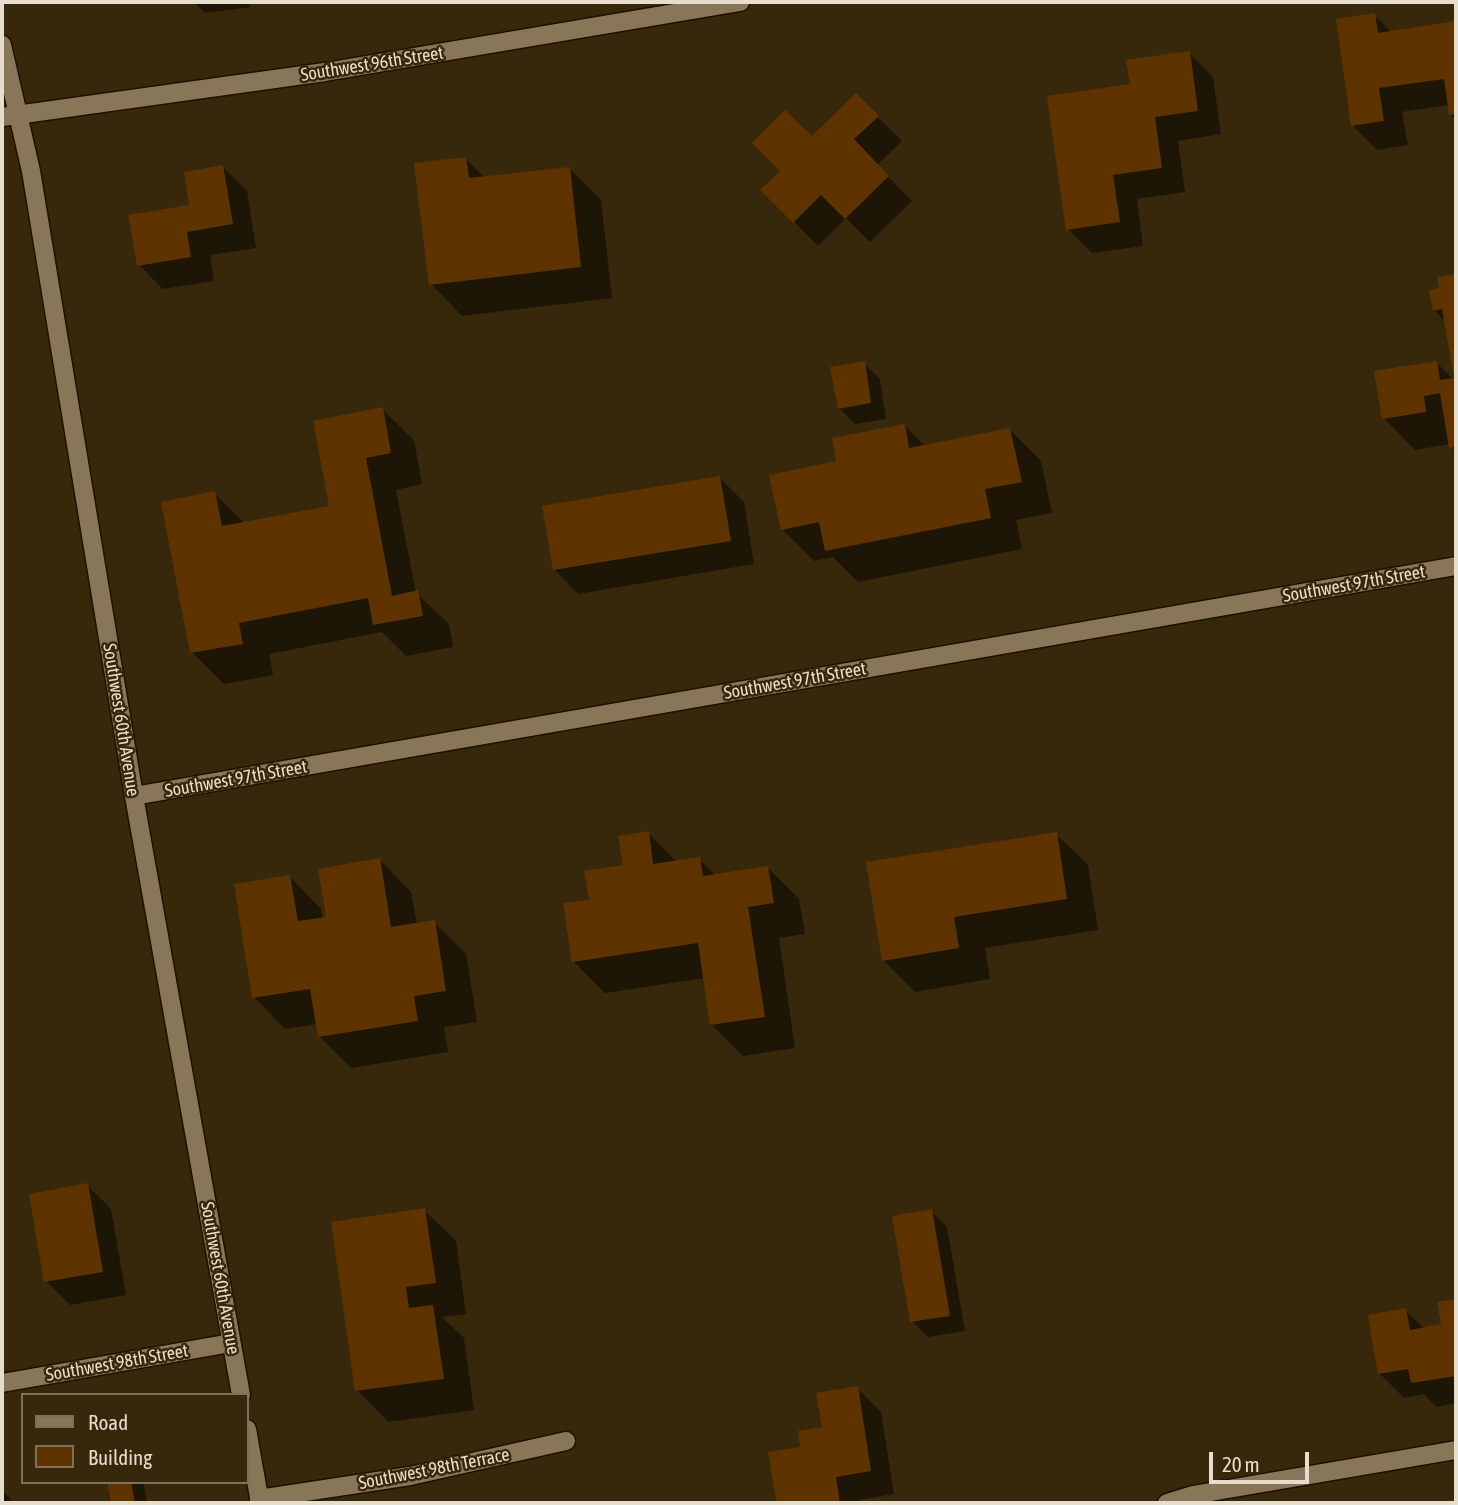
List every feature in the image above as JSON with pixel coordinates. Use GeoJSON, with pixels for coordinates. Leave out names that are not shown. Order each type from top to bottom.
{"type":"FeatureCollection","features":[{"type":"Feature","properties":{"kind":"street","name":"Southwest 96th Street"},"geometry":{"type":"LineString","coordinates":[[10,116],[325,72],[740,2]]}},
{"type":"Feature","properties":{"kind":"street","name":"Southwest 60th Avenue"},"geometry":{"type":"LineString","coordinates":[[2,45],[10,116],[31,171],[134,796],[241,1393]]}},
{"type":"Feature","properties":{"kind":"street","name":"Southwest 97th Street"},"geometry":{"type":"LineString","coordinates":[[134,796],[1456,566]]}},
{"type":"Feature","properties":{"kind":"street","name":"Southwest 98th Street"},"geometry":{"type":"LineString","coordinates":[[2,1383],[231,1343]]}},
{"type":"Feature","properties":{"kind":"street"},"geometry":{"type":"LineString","coordinates":[[248,1435],[260,1501]]}},
{"type":"Feature","properties":{"kind":"street","name":"Southwest 98th Terrace"},"geometry":{"type":"LineString","coordinates":[[260,1501],[410,1476],[566,1441]]}},
{"type":"Feature","properties":{"kind":"street"},"geometry":{"type":"LineString","coordinates":[[1167,1503],[1193,1495],[1456,1450]]}},
{"type":"Feature","properties":{"kind":"building"},"geometry":{"type":"Polygon","coordinates":[[[1375,13],[1378,33],[1456,21],[1456,114],[1449,115],[1444,79],[1379,88],[1384,121],[1351,126],[1336,19],[1375,13]]]}},
{"type":"Feature","properties":{"kind":"building"},"geometry":{"type":"Polygon","coordinates":[[[1190,51],[1198,111],[1155,117],[1162,168],[1113,175],[1120,222],[1066,230],[1047,96],[1130,84],[1126,60],[1190,51]]]}},
{"type":"Feature","properties":{"kind":"building"},"geometry":{"type":"Polygon","coordinates":[[[856,93],[879,116],[854,139],[889,176],[845,219],[821,195],[793,223],[760,190],[780,171],[752,143],[785,110],[812,136],[856,93]]]}},
{"type":"Feature","properties":{"kind":"building"},"geometry":{"type":"Polygon","coordinates":[[[466,157],[469,178],[570,167],[581,267],[429,285],[414,163],[466,157]]]}},
{"type":"Feature","properties":{"kind":"building"},"geometry":{"type":"Polygon","coordinates":[[[223,165],[233,224],[187,232],[191,257],[137,266],[128,215],[189,205],[184,172],[223,165]]]}},
{"type":"Feature","properties":{"kind":"building"},"geometry":{"type":"Polygon","coordinates":[[[1456,274],[1456,447],[1449,448],[1440,393],[1424,396],[1426,412],[1382,419],[1374,371],[1437,361],[1440,380],[1454,378],[1442,309],[1433,311],[1429,290],[1439,288],[1437,277],[1456,274]]]}},
{"type":"Feature","properties":{"kind":"building"},"geometry":{"type":"Polygon","coordinates":[[[865,361],[871,403],[838,409],[830,367],[865,361]]]}},
{"type":"Feature","properties":{"kind":"building"},"geometry":{"type":"Polygon","coordinates":[[[383,407],[391,453],[366,458],[392,596],[418,590],[423,616],[373,625],[368,598],[239,623],[243,644],[190,653],[161,502],[215,491],[222,526],[329,506],[313,421],[383,407]]]}},
{"type":"Feature","properties":{"kind":"building"},"geometry":{"type":"Polygon","coordinates":[[[905,424],[909,448],[1010,428],[1022,482],[985,489],[991,518],[825,551],[819,522],[781,530],[769,475],[836,461],[832,438],[905,424]]]}},
{"type":"Feature","properties":{"kind":"building"},"geometry":{"type":"Polygon","coordinates":[[[720,476],[731,541],[553,570],[542,506],[720,476]]]}},
{"type":"Feature","properties":{"kind":"building"},"geometry":{"type":"Polygon","coordinates":[[[649,831],[653,864],[700,857],[703,876],[768,866],[774,903],[748,907],[765,1017],[710,1025],[698,943],[572,962],[563,903],[589,900],[584,871],[623,865],[618,836],[649,831]]]}},
{"type":"Feature","properties":{"kind":"building"},"geometry":{"type":"Polygon","coordinates":[[[1057,832],[1067,899],[954,917],[959,948],[882,961],[866,862],[1057,832]]]}},
{"type":"Feature","properties":{"kind":"building"},"geometry":{"type":"Polygon","coordinates":[[[380,858],[391,927],[435,920],[446,991],[414,996],[418,1021],[318,1037],[310,989],[252,998],[234,884],[290,875],[298,921],[326,917],[318,869],[380,858]]]}},
{"type":"Feature","properties":{"kind":"building"},"geometry":{"type":"Polygon","coordinates":[[[88,1183],[103,1272],[44,1282],[29,1194],[88,1183]]]}},
{"type":"Feature","properties":{"kind":"building"},"geometry":{"type":"Polygon","coordinates":[[[425,1208],[436,1283],[406,1287],[409,1308],[433,1305],[444,1379],[355,1391],[331,1222],[425,1208]]]}},
{"type":"Feature","properties":{"kind":"building"},"geometry":{"type":"Polygon","coordinates":[[[932,1209],[950,1316],[910,1322],[892,1216],[932,1209]]]}},
{"type":"Feature","properties":{"kind":"building"},"geometry":{"type":"Polygon","coordinates":[[[1456,1299],[1456,1376],[1411,1383],[1408,1369],[1378,1374],[1368,1315],[1406,1308],[1410,1330],[1441,1324],[1437,1302],[1456,1299]]]}},
{"type":"Feature","properties":{"kind":"building"},"geometry":{"type":"Polygon","coordinates":[[[858,1386],[871,1471],[836,1477],[840,1503],[777,1503],[768,1452],[800,1447],[798,1431],[822,1427],[816,1393],[858,1386]]]}},
{"type":"Feature","properties":{"kind":"building"},"geometry":{"type":"Polygon","coordinates":[[[107,1484],[131,1484],[135,1503],[111,1503],[107,1484]]]}}]}
